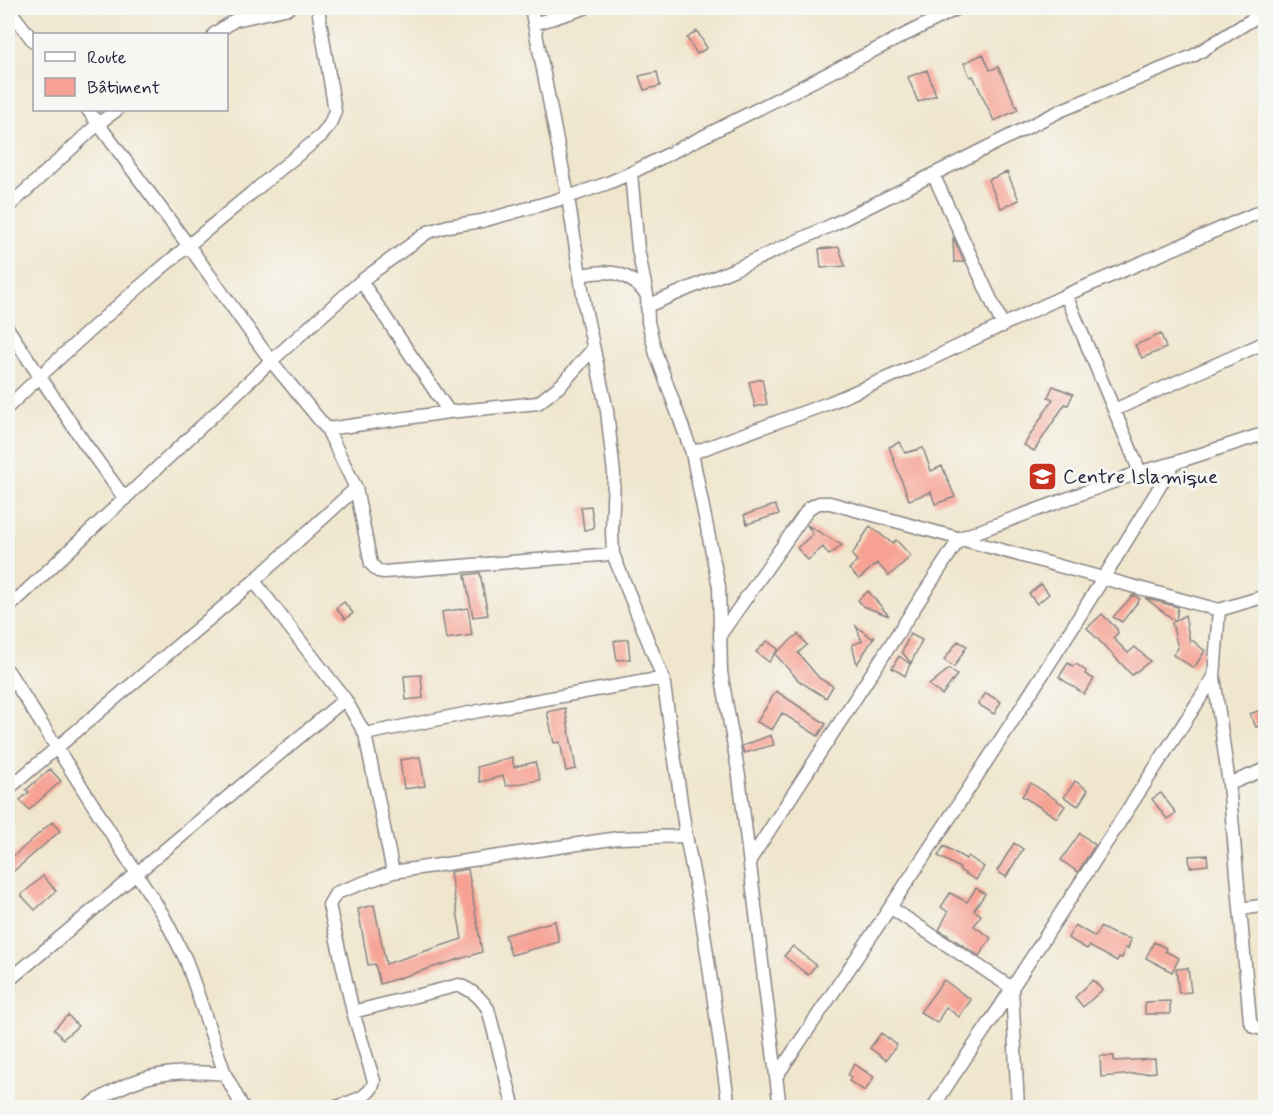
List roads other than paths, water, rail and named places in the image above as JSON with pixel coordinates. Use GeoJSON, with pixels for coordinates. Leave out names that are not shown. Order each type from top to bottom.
{"type":"FeatureCollection","features":[{"type":"Feature","properties":{"kind":"street"},"geometry":{"type":"LineString","coordinates":[[8,8],[33,41]]}},
{"type":"Feature","properties":{"kind":"street"},"geometry":{"type":"LineString","coordinates":[[215,33],[236,20],[289,8]]}},
{"type":"Feature","properties":{"kind":"street"},"geometry":{"type":"LineString","coordinates":[[8,406],[189,244],[322,135],[335,111],[318,8]]}},
{"type":"Feature","properties":{"kind":"street"},"geometry":{"type":"LineString","coordinates":[[531,8],[607,411],[614,459],[613,554],[663,678],[686,836],[703,924],[729,1107]]}},
{"type":"Feature","properties":{"kind":"street"},"geometry":{"type":"LineString","coordinates":[[534,24],[585,8]]}},
{"type":"Feature","properties":{"kind":"street"},"geometry":{"type":"LineString","coordinates":[[8,608],[271,361],[361,280],[428,232],[448,226],[482,222],[608,183],[958,8]]}},
{"type":"Feature","properties":{"kind":"street"},"geometry":{"type":"LineString","coordinates":[[647,300],[735,269],[824,229],[1084,100],[1193,56],[1266,10]]}},
{"type":"Feature","properties":{"kind":"street"},"geometry":{"type":"LineString","coordinates":[[89,111],[189,244],[271,361],[327,429],[356,488],[370,564],[378,571],[613,554]]}},
{"type":"Feature","properties":{"kind":"street"},"geometry":{"type":"LineString","coordinates":[[8,207],[99,123],[116,111]]}},
{"type":"Feature","properties":{"kind":"street"},"geometry":{"type":"LineString","coordinates":[[631,173],[648,322],[656,354],[692,453],[719,587],[721,672],[739,776],[780,1107]]}},
{"type":"Feature","properties":{"kind":"street"},"geometry":{"type":"LineString","coordinates":[[933,174],[1003,326]]}},
{"type":"Feature","properties":{"kind":"street"},"geometry":{"type":"LineString","coordinates":[[692,453],[829,403],[1003,326],[1066,295],[1266,209]]}},
{"type":"Feature","properties":{"kind":"street"},"geometry":{"type":"LineString","coordinates":[[581,275],[600,271],[626,276],[637,282],[647,300]]}},
{"type":"Feature","properties":{"kind":"street"},"geometry":{"type":"LineString","coordinates":[[361,280],[448,412]]}},
{"type":"Feature","properties":{"kind":"street"},"geometry":{"type":"LineString","coordinates":[[1066,295],[1140,472]]}},
{"type":"Feature","properties":{"kind":"street"},"geometry":{"type":"LineString","coordinates":[[8,329],[125,499]]}},
{"type":"Feature","properties":{"kind":"street"},"geometry":{"type":"LineString","coordinates":[[1114,410],[1266,342]]}},
{"type":"Feature","properties":{"kind":"street"},"geometry":{"type":"LineString","coordinates":[[327,429],[448,412],[538,403],[561,385],[594,349]]}},
{"type":"Feature","properties":{"kind":"street"},"geometry":{"type":"LineString","coordinates":[[750,860],[960,538],[1140,472],[1174,464],[1266,433]]}},
{"type":"Feature","properties":{"kind":"street"},"geometry":{"type":"LineString","coordinates":[[776,1077],[891,908],[1105,578],[1174,464]]}},
{"type":"Feature","properties":{"kind":"street"},"geometry":{"type":"LineString","coordinates":[[8,789],[254,581],[356,488]]}},
{"type":"Feature","properties":{"kind":"street"},"geometry":{"type":"LineString","coordinates":[[720,635],[809,508],[819,502],[960,538],[1219,610],[1266,596]]}},
{"type":"Feature","properties":{"kind":"street"},"geometry":{"type":"LineString","coordinates":[[254,581],[345,699],[365,734],[393,872]]}},
{"type":"Feature","properties":{"kind":"street"},"geometry":{"type":"LineString","coordinates":[[1219,610],[1214,677],[1229,784],[1250,1021],[1254,1027],[1266,1030]]}},
{"type":"Feature","properties":{"kind":"street"},"geometry":{"type":"LineString","coordinates":[[8,671],[162,915],[186,960],[225,1074],[243,1107]]}},
{"type":"Feature","properties":{"kind":"street"},"geometry":{"type":"LineString","coordinates":[[933,1107],[988,1028],[1214,677]]}},
{"type":"Feature","properties":{"kind":"street"},"geometry":{"type":"LineString","coordinates":[[365,734],[663,678]]}},
{"type":"Feature","properties":{"kind":"street"},"geometry":{"type":"LineString","coordinates":[[8,981],[345,699]]}},
{"type":"Feature","properties":{"kind":"street"},"geometry":{"type":"LineString","coordinates":[[1229,784],[1266,769]]}},
{"type":"Feature","properties":{"kind":"street"},"geometry":{"type":"LineString","coordinates":[[333,1107],[368,1094],[373,1088],[374,1081],[353,1012],[329,905],[336,893],[393,872],[618,838],[686,836]]}},
{"type":"Feature","properties":{"kind":"street"},"geometry":{"type":"LineString","coordinates":[[1240,909],[1266,905]]}},
{"type":"Feature","properties":{"kind":"street"},"geometry":{"type":"LineString","coordinates":[[891,908],[1012,988]]}},
{"type":"Feature","properties":{"kind":"street"},"geometry":{"type":"LineString","coordinates":[[353,1012],[459,985],[472,990],[482,999],[488,1009],[514,1107]]}},
{"type":"Feature","properties":{"kind":"street"},"geometry":{"type":"LineString","coordinates":[[1012,988],[1018,1107]]}},
{"type":"Feature","properties":{"kind":"street"},"geometry":{"type":"LineString","coordinates":[[86,1107],[111,1090],[147,1076],[183,1072],[225,1074]]}},
{"type":"Feature","properties":{"kind":"place","name":"Centre Islamique"},"geometry":{"type":"Point","coordinates":[1042,476]}}]}
